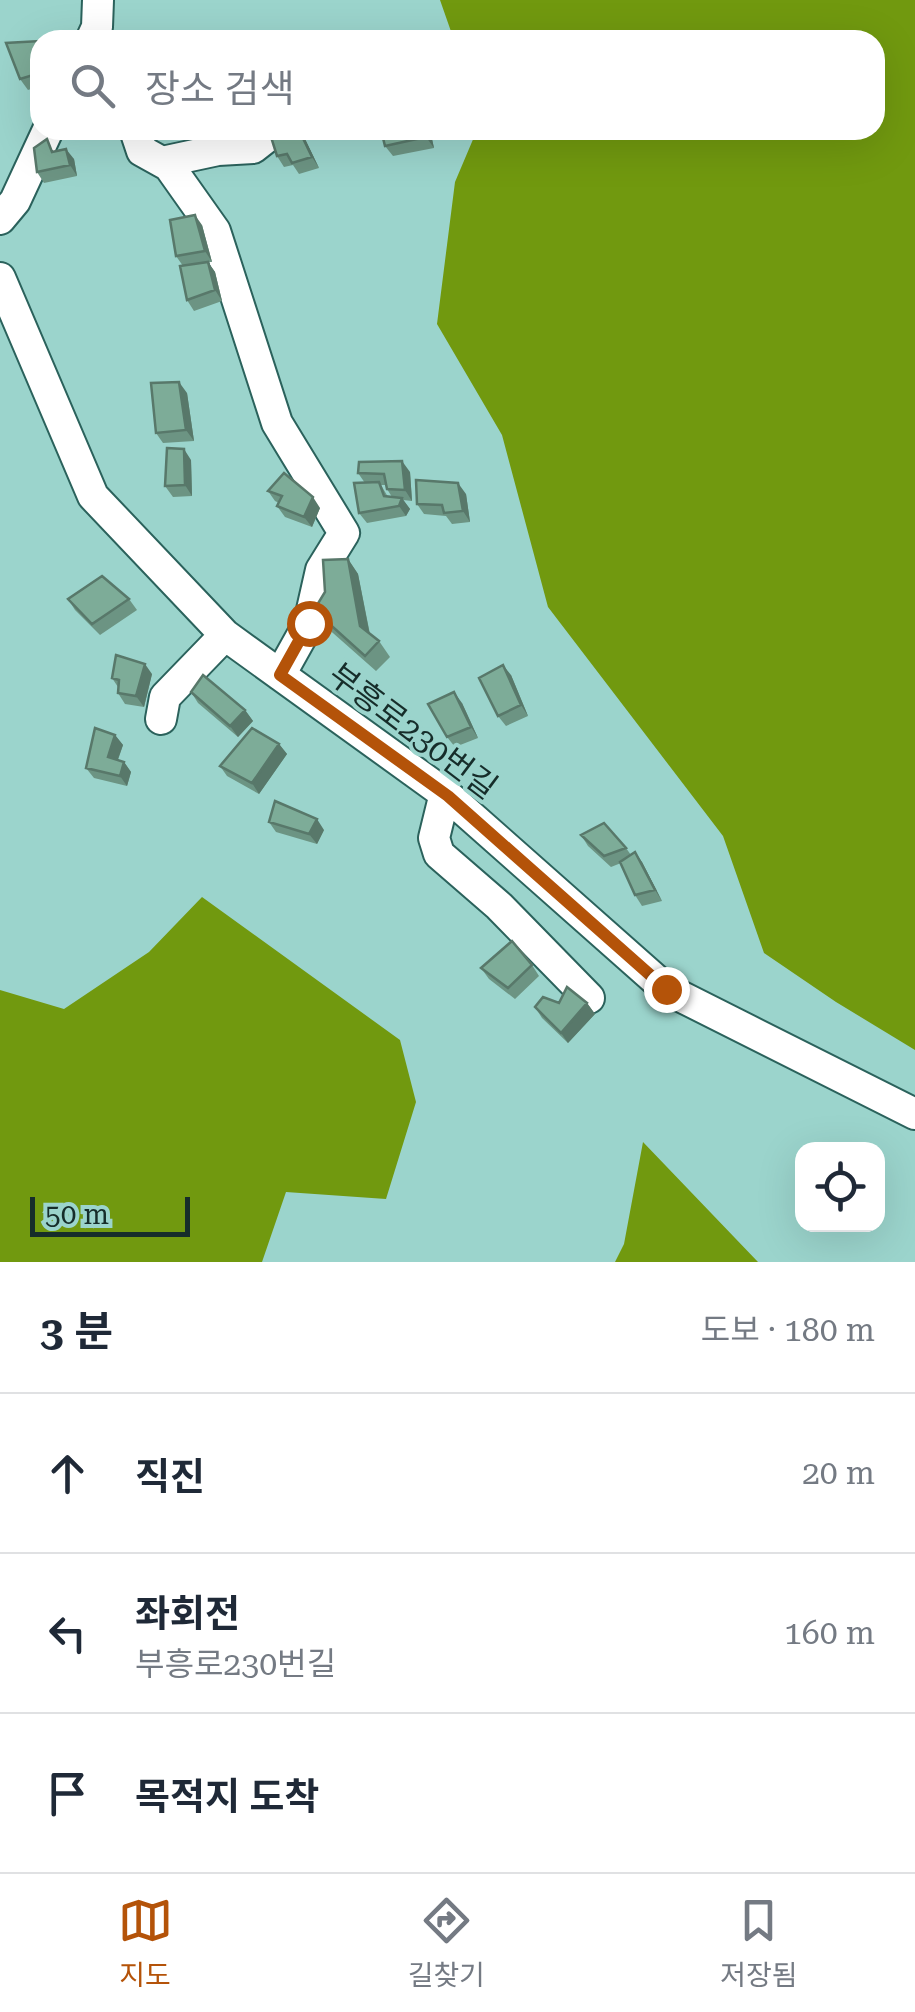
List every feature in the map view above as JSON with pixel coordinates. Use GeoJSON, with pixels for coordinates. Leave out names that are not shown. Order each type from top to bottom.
{"type":"FeatureCollection","features":[{"type":"Feature","properties":{"kind":"street"},"geometry":{"type":"LineString","coordinates":[[95,30],[98,0]]}},
{"type":"Feature","properties":{"kind":"street"},"geometry":{"type":"LineString","coordinates":[[0,220],[15,201],[43,140]]}},
{"type":"Feature","properties":{"kind":"street"},"geometry":{"type":"LineString","coordinates":[[138,140],[142,151],[168,166],[215,231],[277,422],[344,534],[321,570],[309,623],[280,675]]}},
{"type":"Feature","properties":{"kind":"street"},"geometry":{"type":"LineString","coordinates":[[162,162],[218,150],[254,148],[264,140]]}},
{"type":"Feature","properties":{"kind":"street","name":"부흥로230번길"},"geometry":{"type":"LineString","coordinates":[[0,278],[93,496],[224,636],[445,793],[666,989],[915,1114]]}},
{"type":"Feature","properties":{"kind":"street"},"geometry":{"type":"LineString","coordinates":[[161,720],[165,696],[224,636]]}},
{"type":"Feature","properties":{"kind":"street"},"geometry":{"type":"LineString","coordinates":[[445,793],[434,838],[438,854],[499,906],[589,998]]}},
{"type":"Feature","properties":{"kind":"green space"},"geometry":{"type":"Polygon","coordinates":[[[440,0],[915,0],[915,1050],[764,953],[723,836],[548,607],[502,435],[437,324],[455,182],[473,140],[885,140],[885,30],[450,30],[440,0]]]}},
{"type":"Feature","properties":{"kind":"green space"},"geometry":{"type":"Polygon","coordinates":[[[202,897],[400,1040],[416,1102],[386,1199],[286,1192],[262,1262],[0,1262],[0,990],[64,1009],[149,952],[202,897]]]}},
{"type":"Feature","properties":{"kind":"green space"},"geometry":{"type":"Polygon","coordinates":[[[643,1142],[758,1262],[615,1262],[624,1244],[643,1142]]]}},
{"type":"Feature","properties":{"kind":"building"},"geometry":{"type":"Polygon","coordinates":[[[30,42],[30,76],[20,79],[6,43],[30,42]]]}},
{"type":"Feature","properties":{"kind":"building"},"geometry":{"type":"Polygon","coordinates":[[[47,140],[52,152],[66,149],[70,165],[37,172],[34,148],[47,140]]]}},
{"type":"Feature","properties":{"kind":"building"},"geometry":{"type":"Polygon","coordinates":[[[272,140],[304,140],[312,157],[292,163],[287,154],[277,156],[272,140]]]}},
{"type":"Feature","properties":{"kind":"building"},"geometry":{"type":"Polygon","coordinates":[[[384,140],[412,140],[385,146],[384,140]]]}},
{"type":"Feature","properties":{"kind":"building"},"geometry":{"type":"Polygon","coordinates":[[[195,215],[205,251],[176,256],[170,220],[195,215]]]}},
{"type":"Feature","properties":{"kind":"building"},"geometry":{"type":"Polygon","coordinates":[[[208,262],[215,290],[187,300],[180,266],[208,262]]]}},
{"type":"Feature","properties":{"kind":"building"},"geometry":{"type":"Polygon","coordinates":[[[179,382],[186,430],[156,433],[151,383],[179,382]]]}},
{"type":"Feature","properties":{"kind":"building"},"geometry":{"type":"Polygon","coordinates":[[[167,448],[184,449],[185,485],[165,486],[167,448]]]}},
{"type":"Feature","properties":{"kind":"building"},"geometry":{"type":"Polygon","coordinates":[[[402,461],[405,490],[387,489],[384,474],[358,473],[359,462],[402,461]]]}},
{"type":"Feature","properties":{"kind":"building"},"geometry":{"type":"Polygon","coordinates":[[[284,473],[313,497],[304,517],[277,506],[282,496],[268,491],[284,473]]]}},
{"type":"Feature","properties":{"kind":"building"},"geometry":{"type":"Polygon","coordinates":[[[416,480],[458,483],[463,511],[444,513],[442,505],[417,504],[416,480]]]}},
{"type":"Feature","properties":{"kind":"building"},"geometry":{"type":"Polygon","coordinates":[[[379,482],[384,496],[402,498],[399,506],[359,513],[354,483],[379,482]]]}},
{"type":"Feature","properties":{"kind":"building"},"geometry":{"type":"Polygon","coordinates":[[[348,559],[360,626],[379,641],[365,656],[314,610],[325,592],[323,560],[348,559]]]}},
{"type":"Feature","properties":{"kind":"building"},"geometry":{"type":"Polygon","coordinates":[[[102,576],[129,599],[92,624],[68,599],[102,576]]]}},
{"type":"Feature","properties":{"kind":"building"},"geometry":{"type":"Polygon","coordinates":[[[116,655],[145,664],[136,696],[118,693],[119,680],[112,678],[116,655]]]}},
{"type":"Feature","properties":{"kind":"building"},"geometry":{"type":"Polygon","coordinates":[[[503,665],[521,705],[498,716],[479,678],[503,665]]]}},
{"type":"Feature","properties":{"kind":"building"},"geometry":{"type":"Polygon","coordinates":[[[203,675],[245,710],[230,726],[191,692],[203,675]]]}},
{"type":"Feature","properties":{"kind":"building"},"geometry":{"type":"Polygon","coordinates":[[[454,692],[471,727],[447,737],[428,704],[454,692]]]}},
{"type":"Feature","properties":{"kind":"building"},"geometry":{"type":"Polygon","coordinates":[[[95,728],[115,735],[108,757],[124,762],[120,776],[86,768],[95,728]]]}},
{"type":"Feature","properties":{"kind":"building"},"geometry":{"type":"Polygon","coordinates":[[[252,728],[279,744],[252,783],[220,766],[252,728]]]}},
{"type":"Feature","properties":{"kind":"building"},"geometry":{"type":"Polygon","coordinates":[[[275,801],[317,819],[309,834],[269,822],[275,801]]]}},
{"type":"Feature","properties":{"kind":"building"},"geometry":{"type":"Polygon","coordinates":[[[604,823],[626,848],[604,856],[581,835],[604,823]]]}},
{"type":"Feature","properties":{"kind":"building"},"geometry":{"type":"Polygon","coordinates":[[[635,852],[655,890],[635,895],[620,862],[635,852]]]}},
{"type":"Feature","properties":{"kind":"building"},"geometry":{"type":"Polygon","coordinates":[[[512,941],[532,965],[508,988],[481,968],[512,941]]]}},
{"type":"Feature","properties":{"kind":"building"},"geometry":{"type":"Polygon","coordinates":[[[567,987],[587,1003],[561,1033],[535,1007],[543,997],[559,1003],[567,987]]]}},
{"type":"Feature","properties":{"kind":"route"},"geometry":{"type":"LineString","coordinates":[[309,623],[280,675],[448,796],[666,989]]}}]}
